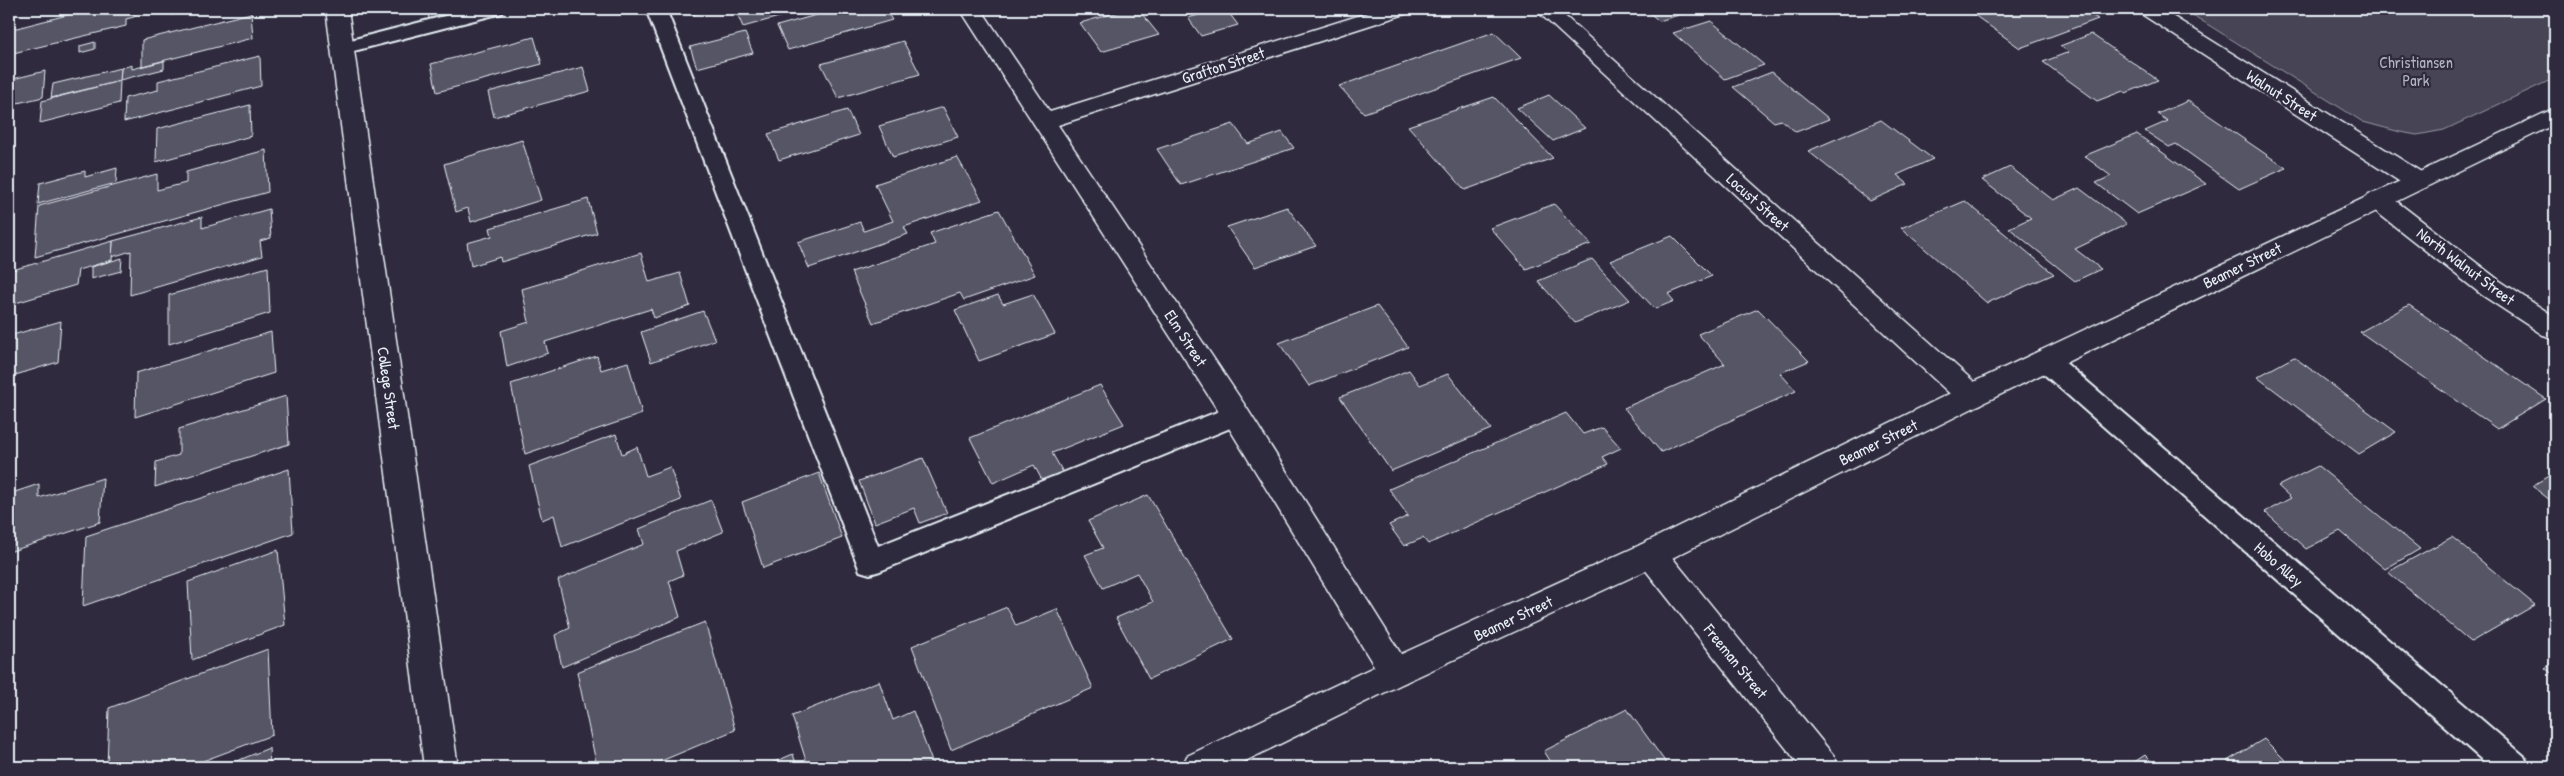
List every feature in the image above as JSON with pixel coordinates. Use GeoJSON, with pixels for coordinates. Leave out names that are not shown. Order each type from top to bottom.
{"type":"FeatureCollection","features":[{"type":"Feature","properties":{"kind":"street","name":"College Street"},"geometry":{"type":"LineString","coordinates":[[337,9],[441,767]]}},
{"type":"Feature","properties":{"kind":"street","name":"Elm Street"},"geometry":{"type":"LineString","coordinates":[[971,9],[1236,415],[1395,672]]}},
{"type":"Feature","properties":{"kind":"street","name":"Grafton Street"},"geometry":{"type":"LineString","coordinates":[[1045,121],[1402,9]]}},
{"type":"Feature","properties":{"kind":"street","name":"Locust Street"},"geometry":{"type":"LineString","coordinates":[[1545,9],[1971,396]]}},
{"type":"Feature","properties":{"kind":"street","name":"Walnut Street"},"geometry":{"type":"LineString","coordinates":[[2147,9],[2416,181]]}},
{"type":"Feature","properties":{"kind":"street","name":"Beamer Street"},"geometry":{"type":"LineString","coordinates":[[1199,767],[1395,672],[1651,554],[2045,360],[2555,115]]}},
{"type":"Feature","properties":{"kind":"street","name":"North Walnut Street"},"geometry":{"type":"LineString","coordinates":[[2378,200],[2491,288],[2555,330]]}},
{"type":"Feature","properties":{"kind":"street","name":"Freeman Street"},"geometry":{"type":"LineString","coordinates":[[1651,554],[1822,767]]}},
{"type":"Feature","properties":{"kind":"lane"},"geometry":{"type":"LineString","coordinates":[[342,48],[496,9]]}},
{"type":"Feature","properties":{"kind":"lane"},"geometry":{"type":"LineString","coordinates":[[656,9],[870,562],[1236,415]]}},
{"type":"Feature","properties":{"kind":"lane","name":"Hobo Alley"},"geometry":{"type":"LineString","coordinates":[[2045,360],[2513,767]]}},
{"type":"Feature","properties":{"kind":"green space","name":"Christiansen Park"},"geometry":{"type":"Polygon","coordinates":[[[2183,9],[2555,9],[2555,78],[2444,130],[2417,135],[2400,132],[2363,122],[2183,9]]]}},
{"type":"Feature","properties":{"kind":"building"},"geometry":{"type":"Polygon","coordinates":[[[90,9],[135,9],[134,17],[126,19],[126,26],[9,54],[9,27],[13,26],[13,29],[90,9]]]}},
{"type":"Feature","properties":{"kind":"building"},"geometry":{"type":"Polygon","coordinates":[[[172,9],[198,9],[172,15],[172,9]]]}},
{"type":"Feature","properties":{"kind":"building"},"geometry":{"type":"Polygon","coordinates":[[[427,9],[470,9],[429,19],[427,9]]]}},
{"type":"Feature","properties":{"kind":"building"},"geometry":{"type":"Polygon","coordinates":[[[689,9],[712,9],[692,15],[689,9]]]}},
{"type":"Feature","properties":{"kind":"building"},"geometry":{"type":"Polygon","coordinates":[[[735,9],[782,9],[786,15],[743,27],[735,9]]]}},
{"type":"Feature","properties":{"kind":"building"},"geometry":{"type":"Polygon","coordinates":[[[838,9],[885,9],[892,20],[788,50],[777,26],[838,9]]]}},
{"type":"Feature","properties":{"kind":"building"},"geometry":{"type":"Polygon","coordinates":[[[1129,9],[1138,9],[1159,35],[1101,52],[1080,23],[1129,9]]]}},
{"type":"Feature","properties":{"kind":"building"},"geometry":{"type":"Polygon","coordinates":[[[1219,9],[1226,9],[1238,25],[1201,36],[1188,18],[1219,9]]]}},
{"type":"Feature","properties":{"kind":"building"},"geometry":{"type":"Polygon","coordinates":[[[1645,9],[1698,9],[1659,21],[1645,9]]]}},
{"type":"Feature","properties":{"kind":"building"},"geometry":{"type":"Polygon","coordinates":[[[1966,9],[2060,9],[2064,11],[2082,9],[2098,19],[2020,48],[1966,9]]]}},
{"type":"Feature","properties":{"kind":"building"},"geometry":{"type":"Polygon","coordinates":[[[251,13],[253,38],[142,66],[142,40],[251,13]]]}},
{"type":"Feature","properties":{"kind":"building"},"geometry":{"type":"Polygon","coordinates":[[[1711,21],[1764,65],[1725,79],[1673,33],[1711,21]]]}},
{"type":"Feature","properties":{"kind":"building"},"geometry":{"type":"Polygon","coordinates":[[[1494,32],[1521,58],[1364,113],[1339,86],[1494,32]]]}},
{"type":"Feature","properties":{"kind":"building"},"geometry":{"type":"Polygon","coordinates":[[[745,33],[753,53],[697,68],[690,47],[745,33]]]}},
{"type":"Feature","properties":{"kind":"building"},"geometry":{"type":"Polygon","coordinates":[[[2091,34],[2158,80],[2126,93],[2123,91],[2097,101],[2043,62],[2069,52],[2060,46],[2091,34]]]}},
{"type":"Feature","properties":{"kind":"building"},"geometry":{"type":"Polygon","coordinates":[[[534,37],[542,64],[437,92],[431,64],[534,37]]]}},
{"type":"Feature","properties":{"kind":"building"},"geometry":{"type":"Polygon","coordinates":[[[903,41],[920,74],[838,98],[821,64],[903,41]]]}},
{"type":"Feature","properties":{"kind":"building"},"geometry":{"type":"Polygon","coordinates":[[[95,42],[95,49],[80,53],[80,46],[95,42]]]}},
{"type":"Feature","properties":{"kind":"building"},"geometry":{"type":"Polygon","coordinates":[[[260,56],[261,86],[124,122],[125,98],[158,90],[158,81],[260,56]]]}},
{"type":"Feature","properties":{"kind":"building"},"geometry":{"type":"Polygon","coordinates":[[[164,61],[164,69],[120,80],[121,68],[132,65],[132,69],[164,61]]]}},
{"type":"Feature","properties":{"kind":"building"},"geometry":{"type":"Polygon","coordinates":[[[583,67],[590,91],[494,117],[488,92],[583,67]]]}},
{"type":"Feature","properties":{"kind":"building"},"geometry":{"type":"Polygon","coordinates":[[[121,68],[120,81],[51,98],[53,84],[121,68]]]}},
{"type":"Feature","properties":{"kind":"building"},"geometry":{"type":"Polygon","coordinates":[[[45,71],[43,97],[9,105],[9,80],[45,71]]]}},
{"type":"Feature","properties":{"kind":"building"},"geometry":{"type":"Polygon","coordinates":[[[1772,72],[1829,119],[1796,132],[1781,120],[1774,122],[1733,87],[1772,72]]]}},
{"type":"Feature","properties":{"kind":"building"},"geometry":{"type":"Polygon","coordinates":[[[120,81],[119,103],[40,123],[42,101],[120,81]]]}},
{"type":"Feature","properties":{"kind":"building"},"geometry":{"type":"Polygon","coordinates":[[[1549,95],[1585,128],[1553,141],[1517,108],[1549,95]]]}},
{"type":"Feature","properties":{"kind":"building"},"geometry":{"type":"Polygon","coordinates":[[[1494,97],[1553,158],[1465,190],[1408,126],[1494,97]]]}},
{"type":"Feature","properties":{"kind":"building"},"geometry":{"type":"Polygon","coordinates":[[[2188,101],[2286,168],[2239,189],[2176,144],[2169,147],[2145,131],[2168,121],[2157,114],[2188,101]]]}},
{"type":"Feature","properties":{"kind":"building"},"geometry":{"type":"Polygon","coordinates":[[[250,105],[251,136],[156,162],[157,129],[250,105]]]}},
{"type":"Feature","properties":{"kind":"building"},"geometry":{"type":"Polygon","coordinates":[[[943,107],[958,137],[893,157],[879,126],[943,107]]]}},
{"type":"Feature","properties":{"kind":"building"},"geometry":{"type":"Polygon","coordinates":[[[847,110],[859,135],[779,160],[768,134],[847,110]]]}},
{"type":"Feature","properties":{"kind":"building"},"geometry":{"type":"Polygon","coordinates":[[[1881,120],[1933,159],[1897,175],[1908,184],[1870,201],[1808,151],[1881,120]]]}},
{"type":"Feature","properties":{"kind":"building"},"geometry":{"type":"Polygon","coordinates":[[[1233,124],[1248,144],[1282,132],[1294,148],[1181,185],[1157,149],[1233,124]]]}},
{"type":"Feature","properties":{"kind":"building"},"geometry":{"type":"Polygon","coordinates":[[[2137,134],[2206,184],[2137,214],[2096,183],[2111,176],[2084,156],[2137,134]]]}},
{"type":"Feature","properties":{"kind":"building"},"geometry":{"type":"Polygon","coordinates":[[[522,140],[541,200],[471,222],[468,208],[456,212],[444,164],[522,140]]]}},
{"type":"Feature","properties":{"kind":"building"},"geometry":{"type":"Polygon","coordinates":[[[266,150],[268,192],[35,257],[39,206],[157,174],[157,190],[186,183],[186,172],[266,150]]]}},
{"type":"Feature","properties":{"kind":"building"},"geometry":{"type":"Polygon","coordinates":[[[957,157],[982,200],[904,227],[908,234],[809,268],[798,242],[860,222],[864,231],[893,221],[875,184],[957,157]]]}},
{"type":"Feature","properties":{"kind":"building"},"geometry":{"type":"Polygon","coordinates":[[[2010,167],[2053,200],[2079,188],[2127,224],[2075,249],[2101,269],[2075,281],[2009,228],[2031,218],[1982,180],[2010,167]]]}},
{"type":"Feature","properties":{"kind":"building"},"geometry":{"type":"Polygon","coordinates":[[[117,168],[116,183],[38,204],[40,183],[85,171],[85,177],[117,168]]]}},
{"type":"Feature","properties":{"kind":"building"},"geometry":{"type":"Polygon","coordinates":[[[588,199],[597,233],[501,262],[500,257],[471,266],[467,243],[492,236],[490,228],[588,199]]]}},
{"type":"Feature","properties":{"kind":"building"},"geometry":{"type":"Polygon","coordinates":[[[1965,201],[2054,274],[1987,303],[1901,228],[1965,201]]]}},
{"type":"Feature","properties":{"kind":"building"},"geometry":{"type":"Polygon","coordinates":[[[1554,204],[1591,244],[1526,269],[1490,228],[1554,204]]]}},
{"type":"Feature","properties":{"kind":"building"},"geometry":{"type":"Polygon","coordinates":[[[1287,207],[1316,246],[1255,267],[1227,227],[1287,207]]]}},
{"type":"Feature","properties":{"kind":"building"},"geometry":{"type":"Polygon","coordinates":[[[269,209],[271,238],[260,241],[262,256],[130,295],[131,251],[112,257],[113,241],[202,217],[202,228],[269,209]]]}},
{"type":"Feature","properties":{"kind":"building"},"geometry":{"type":"Polygon","coordinates":[[[999,210],[1035,275],[964,300],[960,293],[873,323],[851,272],[935,244],[930,233],[999,210]]]}},
{"type":"Feature","properties":{"kind":"building"},"geometry":{"type":"Polygon","coordinates":[[[1672,236],[1712,276],[1668,294],[1674,301],[1655,309],[1610,261],[1672,236]]]}},
{"type":"Feature","properties":{"kind":"building"},"geometry":{"type":"Polygon","coordinates":[[[113,241],[112,260],[78,270],[76,285],[9,305],[9,271],[113,241]]]}},
{"type":"Feature","properties":{"kind":"building"},"geometry":{"type":"Polygon","coordinates":[[[641,253],[649,282],[680,273],[690,306],[654,318],[651,309],[545,342],[548,353],[507,367],[501,331],[529,322],[522,289],[641,253]]]}},
{"type":"Feature","properties":{"kind":"building"},"geometry":{"type":"Polygon","coordinates":[[[122,258],[121,271],[91,279],[91,267],[122,258]]]}},
{"type":"Feature","properties":{"kind":"building"},"geometry":{"type":"Polygon","coordinates":[[[1592,259],[1630,300],[1575,323],[1538,281],[1592,259]]]}},
{"type":"Feature","properties":{"kind":"building"},"geometry":{"type":"Polygon","coordinates":[[[268,267],[270,313],[169,344],[169,295],[268,267]]]}},
{"type":"Feature","properties":{"kind":"building"},"geometry":{"type":"Polygon","coordinates":[[[1033,294],[1055,334],[979,361],[955,310],[998,295],[1003,304],[1033,294]]]}},
{"type":"Feature","properties":{"kind":"building"},"geometry":{"type":"Polygon","coordinates":[[[2409,305],[2546,399],[2497,429],[2360,332],[2409,305]]]}},
{"type":"Feature","properties":{"kind":"building"},"geometry":{"type":"Polygon","coordinates":[[[1377,306],[1408,347],[1309,386],[1279,343],[1377,306]]]}},
{"type":"Feature","properties":{"kind":"building"},"geometry":{"type":"Polygon","coordinates":[[[1758,309],[1809,361],[1780,373],[1796,391],[1661,452],[1624,408],[1725,364],[1698,334],[1758,309]]]}},
{"type":"Feature","properties":{"kind":"building"},"geometry":{"type":"Polygon","coordinates":[[[703,311],[715,340],[651,362],[641,332],[703,311]]]}},
{"type":"Feature","properties":{"kind":"building"},"geometry":{"type":"Polygon","coordinates":[[[61,321],[58,362],[9,377],[9,336],[61,321]]]}},
{"type":"Feature","properties":{"kind":"building"},"geometry":{"type":"Polygon","coordinates":[[[271,332],[274,373],[135,417],[136,373],[271,332]]]}},
{"type":"Feature","properties":{"kind":"building"},"geometry":{"type":"Polygon","coordinates":[[[597,356],[601,370],[628,362],[642,414],[525,454],[511,384],[597,356]]]}},
{"type":"Feature","properties":{"kind":"building"},"geometry":{"type":"Polygon","coordinates":[[[2294,357],[2396,432],[2359,454],[2257,377],[2294,357]]]}},
{"type":"Feature","properties":{"kind":"building"},"geometry":{"type":"Polygon","coordinates":[[[1409,370],[1420,385],[1448,374],[1491,429],[1391,471],[1340,397],[1409,370]]]}},
{"type":"Feature","properties":{"kind":"building"},"geometry":{"type":"Polygon","coordinates":[[[1100,385],[1124,424],[1052,453],[1064,474],[1043,482],[1034,465],[993,483],[970,438],[1100,385]]]}},
{"type":"Feature","properties":{"kind":"building"},"geometry":{"type":"Polygon","coordinates":[[[286,396],[289,444],[155,487],[156,462],[179,455],[179,429],[286,396]]]}},
{"type":"Feature","properties":{"kind":"building"},"geometry":{"type":"Polygon","coordinates":[[[1566,413],[1583,434],[1602,427],[1621,448],[1602,457],[1608,464],[1428,544],[1423,538],[1404,546],[1389,525],[1408,516],[1389,489],[1566,413]]]}},
{"type":"Feature","properties":{"kind":"building"},"geometry":{"type":"Polygon","coordinates":[[[616,434],[622,454],[637,447],[646,476],[670,467],[681,500],[562,547],[554,515],[542,520],[529,466],[616,434]]]}},
{"type":"Feature","properties":{"kind":"building"},"geometry":{"type":"Polygon","coordinates":[[[923,458],[947,513],[920,523],[914,508],[875,523],[859,481],[923,458]]]}},
{"type":"Feature","properties":{"kind":"building"},"geometry":{"type":"Polygon","coordinates":[[[2318,466],[2420,549],[2385,569],[2340,531],[2306,549],[2265,512],[2291,498],[2278,486],[2318,466]]]}},
{"type":"Feature","properties":{"kind":"building"},"geometry":{"type":"Polygon","coordinates":[[[289,469],[293,533],[83,606],[86,536],[289,469]]]}},
{"type":"Feature","properties":{"kind":"building"},"geometry":{"type":"Polygon","coordinates":[[[2555,472],[2555,504],[2532,486],[2555,472]]]}},
{"type":"Feature","properties":{"kind":"building"},"geometry":{"type":"Polygon","coordinates":[[[819,473],[842,538],[763,568],[742,502],[819,473]]]}},
{"type":"Feature","properties":{"kind":"building"},"geometry":{"type":"Polygon","coordinates":[[[103,478],[100,522],[9,552],[9,494],[39,484],[39,498],[103,478]]]}},
{"type":"Feature","properties":{"kind":"building"},"geometry":{"type":"Polygon","coordinates":[[[1148,495],[1233,639],[1149,679],[1116,618],[1153,602],[1137,573],[1103,588],[1085,555],[1103,548],[1088,521],[1148,495]]]}},
{"type":"Feature","properties":{"kind":"building"},"geometry":{"type":"Polygon","coordinates":[[[711,500],[723,532],[676,551],[683,575],[669,581],[680,617],[562,667],[555,635],[570,628],[558,580],[644,544],[639,529],[711,500]]]}},
{"type":"Feature","properties":{"kind":"building"},"geometry":{"type":"Polygon","coordinates":[[[2452,537],[2535,605],[2471,642],[2388,572],[2452,537]]]}},
{"type":"Feature","properties":{"kind":"building"},"geometry":{"type":"Polygon","coordinates":[[[278,550],[285,625],[192,660],[188,582],[278,550]]]}},
{"type":"Feature","properties":{"kind":"building"},"geometry":{"type":"Polygon","coordinates":[[[1007,607],[1016,626],[1057,609],[1093,688],[951,750],[912,646],[1007,607]]]}},
{"type":"Feature","properties":{"kind":"building"},"geometry":{"type":"Polygon","coordinates":[[[705,622],[735,730],[647,767],[597,767],[577,672],[705,622]]]}},
{"type":"Feature","properties":{"kind":"building"},"geometry":{"type":"Polygon","coordinates":[[[268,649],[272,735],[187,767],[107,767],[109,708],[268,649]]]}},
{"type":"Feature","properties":{"kind":"building"},"geometry":{"type":"Polygon","coordinates":[[[2555,661],[2555,676],[2545,668],[2555,661]]]}},
{"type":"Feature","properties":{"kind":"building"},"geometry":{"type":"Polygon","coordinates":[[[879,681],[893,720],[913,711],[934,767],[808,767],[792,716],[879,681]]]}},
{"type":"Feature","properties":{"kind":"building"},"geometry":{"type":"Polygon","coordinates":[[[1627,709],[1669,767],[1554,767],[1544,751],[1627,709]]]}},
{"type":"Feature","properties":{"kind":"building"},"geometry":{"type":"Polygon","coordinates":[[[2264,739],[2292,767],[2233,767],[2227,761],[2264,739]]]}},
{"type":"Feature","properties":{"kind":"building"},"geometry":{"type":"Polygon","coordinates":[[[269,748],[270,767],[222,767],[269,748]]]}},
{"type":"Feature","properties":{"kind":"building"},"geometry":{"type":"Polygon","coordinates":[[[793,754],[797,767],[763,767],[793,754]]]}},
{"type":"Feature","properties":{"kind":"building"},"geometry":{"type":"Polygon","coordinates":[[[2145,755],[2157,767],[2127,767],[2145,755]]]}}]}
